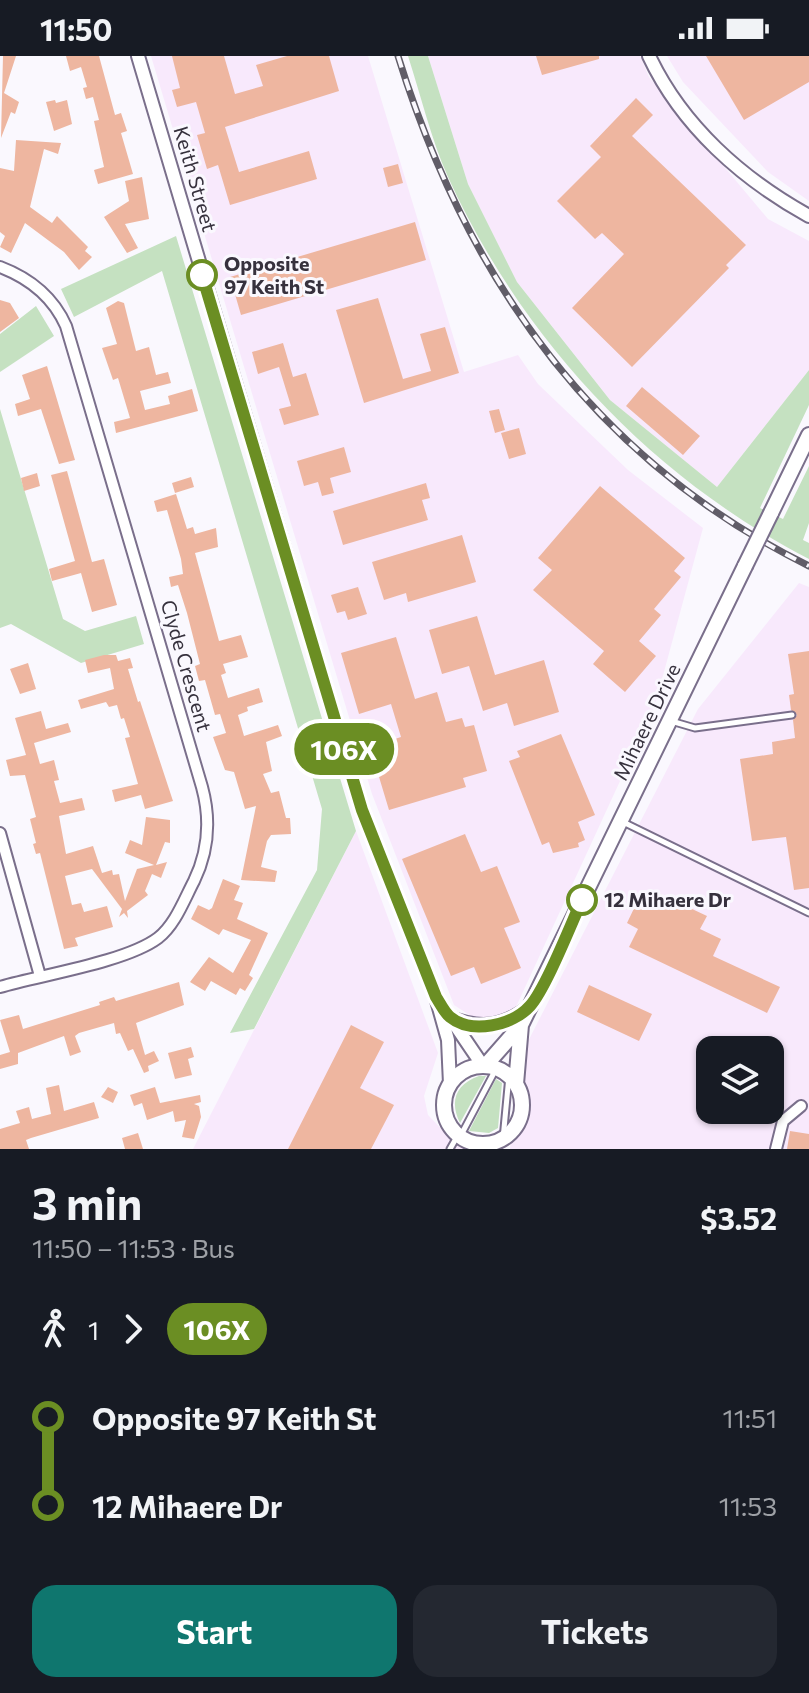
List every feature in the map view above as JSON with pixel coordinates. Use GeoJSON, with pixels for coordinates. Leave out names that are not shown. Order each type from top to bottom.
{"type":"FeatureCollection","features":[{"type":"Feature","properties":{"kind":"main road","name":"Mihaere Drive"},"geometry":{"type":"LineString","coordinates":[[498,1072],[809,435]]}},
{"type":"Feature","properties":{"kind":"main road","name":"Mihaere Drive"},"geometry":{"type":"LineString","coordinates":[[498,1072],[521,1025]]}},
{"type":"Feature","properties":{"kind":"main road"},"geometry":{"type":"LineString","coordinates":[[465,1071],[498,1072],[522,1104],[517,1124],[508,1140],[480,1146],[459,1136],[444,1111],[450,1084],[465,1071]]}},
{"type":"Feature","properties":{"kind":"street","name":"Keith Street"},"geometry":{"type":"LineString","coordinates":[[138,56],[362,810],[436,997],[448,1040],[450,1084]]}},
{"type":"Feature","properties":{"kind":"street"},"geometry":{"type":"LineString","coordinates":[[649,56],[672,96],[719,152],[773,196],[809,216]]}},
{"type":"Feature","properties":{"kind":"street","name":"Clyde Crescent"},"geometry":{"type":"LineString","coordinates":[[0,267],[35,285],[60,313],[66,326],[208,808],[205,854],[173,921],[157,938],[120,954],[0,987]]}},
{"type":"Feature","properties":{"kind":"street"},"geometry":{"type":"LineString","coordinates":[[0,833],[40,976]]}},
{"type":"Feature","properties":{"kind":"street","name":"Keith Street"},"geometry":{"type":"LineString","coordinates":[[436,997],[498,1072]]}},
{"type":"Feature","properties":{"kind":"street"},"geometry":{"type":"LineString","coordinates":[[451,1018],[467,1024],[493,1026],[508,1021],[531,1005]]}},
{"type":"Feature","properties":{"kind":"street"},"geometry":{"type":"LineString","coordinates":[[776,1149],[783,1121],[801,1106]]}},
{"type":"Feature","properties":{"kind":"lane"},"geometry":{"type":"LineString","coordinates":[[670,720],[695,728],[792,715]]}},
{"type":"Feature","properties":{"kind":"lane"},"geometry":{"type":"LineString","coordinates":[[621,821],[809,913]]}},
{"type":"Feature","properties":{"kind":"lane"},"geometry":{"type":"LineString","coordinates":[[450,1149],[498,1072]]}},
{"type":"Feature","properties":{"kind":"shaded area"},"geometry":{"type":"Polygon","coordinates":[[[151,56],[368,56],[464,372],[518,355],[538,384],[628,470],[703,528],[655,705],[516,1007],[492,1020],[474,1018],[454,1005],[372,794],[151,56]]]}},
{"type":"Feature","properties":{"kind":"shaded area"},"geometry":{"type":"Polygon","coordinates":[[[428,56],[640,56],[649,77],[768,219],[809,241],[809,370],[717,487],[610,400],[517,282],[468,184],[428,56]]]}},
{"type":"Feature","properties":{"kind":"shaded area"},"geometry":{"type":"Polygon","coordinates":[[[667,56],[809,56],[809,201],[768,172],[683,82],[667,56]]]}},
{"type":"Feature","properties":{"kind":"shaded area"},"geometry":{"type":"Polygon","coordinates":[[[799,583],[809,587],[809,1149],[510,1149],[520,1057],[698,709],[799,583]]]}},
{"type":"Feature","properties":{"kind":"shaded area"},"geometry":{"type":"Polygon","coordinates":[[[356,831],[438,1053],[424,1096],[428,1115],[451,1139],[469,1149],[193,1149],[356,831]]]}},
{"type":"Feature","properties":{"kind":"green space"},"geometry":{"type":"Polygon","coordinates":[[[408,56],[428,56],[468,184],[517,282],[610,400],[717,487],[809,370],[809,405],[760,508],[783,519],[809,466],[809,523],[803,540],[809,543],[809,559],[751,526],[696,488],[645,445],[597,398],[553,348],[513,294],[478,237],[448,177],[408,56]]]}},
{"type":"Feature","properties":{"kind":"green space"},"geometry":{"type":"Polygon","coordinates":[[[176,236],[356,831],[254,1029],[230,1033],[317,870],[322,809],[162,271],[74,317],[61,289],[176,236]]]}},
{"type":"Feature","properties":{"kind":"green space"},"geometry":{"type":"Polygon","coordinates":[[[36,306],[54,336],[0,372],[0,334],[36,306]]]}},
{"type":"Feature","properties":{"kind":"green space"},"geometry":{"type":"Polygon","coordinates":[[[0,409],[63,619],[85,631],[136,616],[144,644],[81,663],[11,624],[0,628],[0,409]]]}},
{"type":"Feature","properties":{"kind":"green space"},"geometry":{"type":"Polygon","coordinates":[[[486,1076],[460,1123],[455,1108],[457,1094],[471,1079],[486,1076]]]}},
{"type":"Feature","properties":{"kind":"green space"},"geometry":{"type":"Polygon","coordinates":[[[496,1079],[502,1083],[498,1128],[489,1133],[469,1131],[496,1079]]]}},
{"type":"Feature","properties":{"kind":"building"},"geometry":{"type":"Polygon","coordinates":[[[3,56],[16,56],[4,93],[19,102],[15,114],[11,112],[1,138],[3,56]]]}},
{"type":"Feature","properties":{"kind":"building"},"geometry":{"type":"Polygon","coordinates":[[[66,56],[99,56],[115,115],[121,113],[127,131],[121,133],[133,174],[98,184],[94,170],[104,167],[94,121],[99,120],[93,97],[86,99],[83,88],[87,87],[81,67],[70,71],[66,56]]]}},
{"type":"Feature","properties":{"kind":"building"},"geometry":{"type":"Polygon","coordinates":[[[172,56],[224,56],[235,94],[263,86],[256,65],[287,56],[329,56],[339,91],[225,127],[239,172],[309,151],[317,179],[230,205],[218,165],[207,169],[197,135],[205,133],[196,102],[177,107],[172,90],[180,88],[172,56]]]}},
{"type":"Feature","properties":{"kind":"building"},"geometry":{"type":"Polygon","coordinates":[[[536,56],[599,56],[599,59],[542,75],[536,56]]]}},
{"type":"Feature","properties":{"kind":"building"},"geometry":{"type":"Polygon","coordinates":[[[706,56],[809,56],[809,82],[744,120],[706,56]]]}},
{"type":"Feature","properties":{"kind":"building"},"geometry":{"type":"Polygon","coordinates":[[[636,98],[653,115],[632,136],[746,245],[726,265],[729,268],[632,367],[572,308],[624,254],[602,233],[595,239],[557,201],[601,157],[590,146],[636,98]]]}},
{"type":"Feature","properties":{"kind":"building"},"geometry":{"type":"Polygon","coordinates":[[[55,100],[56,103],[67,100],[72,124],[54,131],[46,102],[55,100]]]}},
{"type":"Feature","properties":{"kind":"building"},"geometry":{"type":"Polygon","coordinates":[[[16,140],[61,143],[58,154],[44,149],[30,207],[52,223],[57,216],[88,247],[85,251],[92,257],[79,270],[64,252],[25,223],[11,253],[0,247],[5,236],[0,232],[0,168],[14,171],[16,140]]]}},
{"type":"Feature","properties":{"kind":"building"},"geometry":{"type":"Polygon","coordinates":[[[398,164],[403,183],[388,187],[383,168],[398,164]]]}},
{"type":"Feature","properties":{"kind":"building"},"geometry":{"type":"Polygon","coordinates":[[[142,177],[149,219],[125,224],[138,248],[127,253],[104,217],[129,201],[125,181],[142,177]]]}},
{"type":"Feature","properties":{"kind":"building"},"geometry":{"type":"Polygon","coordinates":[[[415,222],[426,260],[241,315],[230,277],[415,222]]]}},
{"type":"Feature","properties":{"kind":"building"},"geometry":{"type":"Polygon","coordinates":[[[378,298],[403,379],[431,371],[420,334],[445,327],[459,373],[364,403],[336,310],[378,298]]]}},
{"type":"Feature","properties":{"kind":"building"},"geometry":{"type":"Polygon","coordinates":[[[0,300],[10,303],[19,318],[0,332],[0,300]]]}},
{"type":"Feature","properties":{"kind":"building"},"geometry":{"type":"Polygon","coordinates":[[[118,301],[124,303],[136,351],[149,347],[156,375],[168,372],[171,383],[140,391],[145,410],[170,404],[168,396],[192,389],[198,411],[116,433],[114,422],[130,418],[118,378],[113,380],[102,348],[117,344],[106,308],[118,301]]]}},
{"type":"Feature","properties":{"kind":"building"},"geometry":{"type":"Polygon","coordinates":[[[283,343],[293,377],[306,373],[319,415],[284,425],[279,409],[291,406],[279,367],[258,374],[252,352],[283,343]]]}},
{"type":"Feature","properties":{"kind":"building"},"geometry":{"type":"Polygon","coordinates":[[[47,366],[75,460],[59,464],[41,409],[18,416],[15,404],[30,399],[22,375],[47,366]]]}},
{"type":"Feature","properties":{"kind":"building"},"geometry":{"type":"Polygon","coordinates":[[[642,387],[700,436],[683,455],[626,406],[642,387]]]}},
{"type":"Feature","properties":{"kind":"building"},"geometry":{"type":"Polygon","coordinates":[[[499,409],[505,430],[495,433],[489,411],[499,409]]]}},
{"type":"Feature","properties":{"kind":"building"},"geometry":{"type":"Polygon","coordinates":[[[519,428],[526,454],[509,459],[501,433],[519,428]]]}},
{"type":"Feature","properties":{"kind":"building"},"geometry":{"type":"Polygon","coordinates":[[[344,447],[351,472],[330,478],[334,493],[322,496],[318,482],[304,486],[297,461],[344,447]]]}},
{"type":"Feature","properties":{"kind":"building"},"geometry":{"type":"Polygon","coordinates":[[[67,471],[92,562],[104,559],[117,605],[92,612],[81,573],[52,581],[49,569],[75,561],[51,475],[67,471]]]}},
{"type":"Feature","properties":{"kind":"building"},"geometry":{"type":"Polygon","coordinates":[[[37,473],[40,486],[24,491],[21,478],[37,473]]]}},
{"type":"Feature","properties":{"kind":"building"},"geometry":{"type":"Polygon","coordinates":[[[191,477],[194,487],[175,493],[172,483],[191,477]]]}},
{"type":"Feature","properties":{"kind":"building"},"geometry":{"type":"Polygon","coordinates":[[[426,483],[430,498],[422,500],[428,520],[343,545],[333,511],[426,483]]]}},
{"type":"Feature","properties":{"kind":"building"},"geometry":{"type":"Polygon","coordinates":[[[600,486],[685,558],[674,571],[681,577],[654,609],[661,615],[639,641],[656,656],[625,692],[593,664],[604,651],[533,590],[552,570],[538,558],[600,486]]]}},
{"type":"Feature","properties":{"kind":"building"},"geometry":{"type":"Polygon","coordinates":[[[176,494],[187,529],[193,527],[195,534],[216,528],[218,547],[195,553],[219,641],[241,635],[248,657],[223,664],[226,673],[221,675],[228,698],[259,688],[263,702],[247,707],[248,711],[238,715],[244,736],[278,725],[282,736],[266,742],[272,771],[263,774],[271,793],[279,791],[286,818],[290,818],[291,834],[271,835],[267,841],[261,867],[277,871],[275,882],[241,880],[256,806],[245,809],[234,772],[225,770],[213,737],[226,733],[220,714],[215,715],[205,680],[199,681],[195,666],[200,664],[178,585],[171,587],[169,577],[183,574],[181,559],[167,510],[157,512],[154,501],[176,494]]]}},
{"type":"Feature","properties":{"kind":"building"},"geometry":{"type":"Polygon","coordinates":[[[462,535],[476,582],[408,602],[406,593],[384,600],[372,562],[462,535]]]}},
{"type":"Feature","properties":{"kind":"building"},"geometry":{"type":"Polygon","coordinates":[[[358,587],[367,614],[348,620],[345,611],[337,613],[331,595],[358,587]]]}},
{"type":"Feature","properties":{"kind":"building"},"geometry":{"type":"Polygon","coordinates":[[[477,616],[495,675],[544,660],[559,712],[514,726],[507,703],[483,711],[469,666],[442,674],[429,630],[477,616]]]}},
{"type":"Feature","properties":{"kind":"building"},"geometry":{"type":"Polygon","coordinates":[[[396,637],[415,699],[437,692],[446,722],[462,718],[465,727],[474,725],[487,771],[463,778],[466,787],[389,810],[370,747],[401,737],[391,704],[359,714],[341,653],[396,637]]]}},
{"type":"Feature","properties":{"kind":"building"},"geometry":{"type":"Polygon","coordinates":[[[809,651],[809,888],[794,890],[786,837],[752,841],[740,759],[773,754],[772,742],[795,738],[793,720],[797,715],[791,710],[789,695],[794,694],[788,654],[809,651]]]}},
{"type":"Feature","properties":{"kind":"building"},"geometry":{"type":"Polygon","coordinates":[[[116,655],[118,661],[130,658],[133,668],[128,669],[173,801],[145,809],[141,795],[115,802],[112,790],[138,784],[125,738],[130,737],[124,718],[121,719],[117,705],[109,707],[106,702],[81,709],[78,700],[114,689],[110,668],[88,673],[85,660],[116,655]]]}},
{"type":"Feature","properties":{"kind":"building"},"geometry":{"type":"Polygon","coordinates":[[[28,663],[36,689],[20,694],[10,669],[28,663]]]}},
{"type":"Feature","properties":{"kind":"building"},"geometry":{"type":"Polygon","coordinates":[[[41,711],[46,729],[68,723],[71,732],[34,743],[40,764],[54,760],[59,780],[54,781],[60,803],[82,798],[85,810],[59,816],[66,854],[93,846],[102,873],[112,870],[113,875],[119,874],[125,901],[137,869],[154,865],[125,853],[130,840],[142,845],[146,817],[170,820],[170,843],[165,842],[156,865],[167,862],[161,878],[152,874],[145,891],[148,895],[127,911],[128,918],[124,913],[119,917],[122,909],[92,869],[65,876],[72,905],[81,903],[84,912],[107,906],[113,927],[75,938],[78,946],[64,949],[40,853],[36,854],[33,844],[36,843],[30,819],[36,817],[25,775],[10,776],[6,760],[26,755],[15,718],[41,711]]]}},
{"type":"Feature","properties":{"kind":"building"},"geometry":{"type":"Polygon","coordinates":[[[561,734],[595,815],[578,822],[585,840],[578,843],[579,847],[553,853],[549,842],[542,845],[509,761],[520,757],[517,751],[561,734]]]}},
{"type":"Feature","properties":{"kind":"building"},"geometry":{"type":"Polygon","coordinates":[[[465,834],[481,872],[497,866],[520,922],[504,928],[521,968],[481,984],[474,967],[451,976],[402,859],[465,834]]]}},
{"type":"Feature","properties":{"kind":"building"},"geometry":{"type":"Polygon","coordinates":[[[223,879],[240,886],[234,900],[243,903],[237,919],[268,933],[249,975],[253,978],[245,991],[240,988],[236,995],[211,981],[205,991],[190,982],[209,957],[233,973],[251,940],[223,929],[219,935],[191,919],[198,905],[209,910],[212,908],[223,879]]]}},
{"type":"Feature","properties":{"kind":"building"},"geometry":{"type":"Polygon","coordinates":[[[656,892],[707,916],[700,929],[721,939],[713,956],[780,987],[767,1013],[629,947],[638,929],[627,923],[639,898],[651,904],[656,892]]]}},
{"type":"Feature","properties":{"kind":"building"},"geometry":{"type":"Polygon","coordinates":[[[179,982],[184,1005],[136,1023],[145,1055],[154,1051],[159,1061],[148,1066],[149,1071],[144,1073],[133,1049],[128,1051],[120,1033],[116,1034],[114,1023],[75,1036],[81,1052],[70,1056],[64,1036],[18,1053],[18,1064],[0,1069],[0,1055],[10,1052],[0,1020],[19,1015],[23,1029],[100,1005],[99,1002],[114,997],[116,1001],[179,982]]]}},
{"type":"Feature","properties":{"kind":"building"},"geometry":{"type":"Polygon","coordinates":[[[589,985],[652,1014],[639,1041],[577,1012],[589,985]]]}},
{"type":"Feature","properties":{"kind":"building"},"geometry":{"type":"Polygon","coordinates":[[[351,1025],[384,1042],[360,1088],[394,1105],[371,1149],[288,1149],[351,1025]]]}},
{"type":"Feature","properties":{"kind":"building"},"geometry":{"type":"Polygon","coordinates":[[[191,1047],[194,1057],[188,1059],[192,1075],[175,1079],[168,1053],[191,1047]]]}},
{"type":"Feature","properties":{"kind":"building"},"geometry":{"type":"Polygon","coordinates":[[[59,1085],[64,1111],[94,1102],[99,1118],[26,1140],[29,1149],[0,1149],[0,1129],[20,1123],[16,1111],[29,1107],[32,1119],[51,1114],[46,1088],[59,1085]]]}},
{"type":"Feature","properties":{"kind":"building"},"geometry":{"type":"Polygon","coordinates":[[[108,1087],[118,1092],[113,1103],[101,1097],[108,1087]]]}},
{"type":"Feature","properties":{"kind":"building"},"geometry":{"type":"Polygon","coordinates":[[[155,1087],[160,1103],[200,1095],[201,1102],[194,1104],[199,1106],[201,1117],[194,1139],[182,1137],[186,1120],[175,1122],[173,1111],[147,1120],[142,1103],[134,1106],[130,1095],[155,1087]]]}},
{"type":"Feature","properties":{"kind":"building"},"geometry":{"type":"Polygon","coordinates":[[[790,1131],[809,1134],[809,1149],[787,1149],[790,1131]]]}},
{"type":"Feature","properties":{"kind":"building"},"geometry":{"type":"Polygon","coordinates":[[[138,1133],[143,1149],[125,1149],[122,1138],[138,1133]]]}},
{"type":"Feature","properties":{"kind":"railway"},"geometry":{"type":"LineString","coordinates":[[398,56],[427,138],[461,215],[502,288],[550,355],[604,417],[665,473],[733,523],[809,566]]}},
{"type":"Feature","properties":{"kind":"bus line","name":"106X"},"geometry":{"type":"LineString","coordinates":[[202,275],[362,810],[436,997],[451,1018],[467,1024],[493,1026],[508,1021],[531,1005],[582,900]]}},
{"type":"Feature","properties":{"kind":"place","name":"Opposite 97 Keith St"},"geometry":{"type":"Point","coordinates":[202,275]}},
{"type":"Feature","properties":{"kind":"place","name":"12 Mihaere Dr"},"geometry":{"type":"Point","coordinates":[582,900]}}]}
